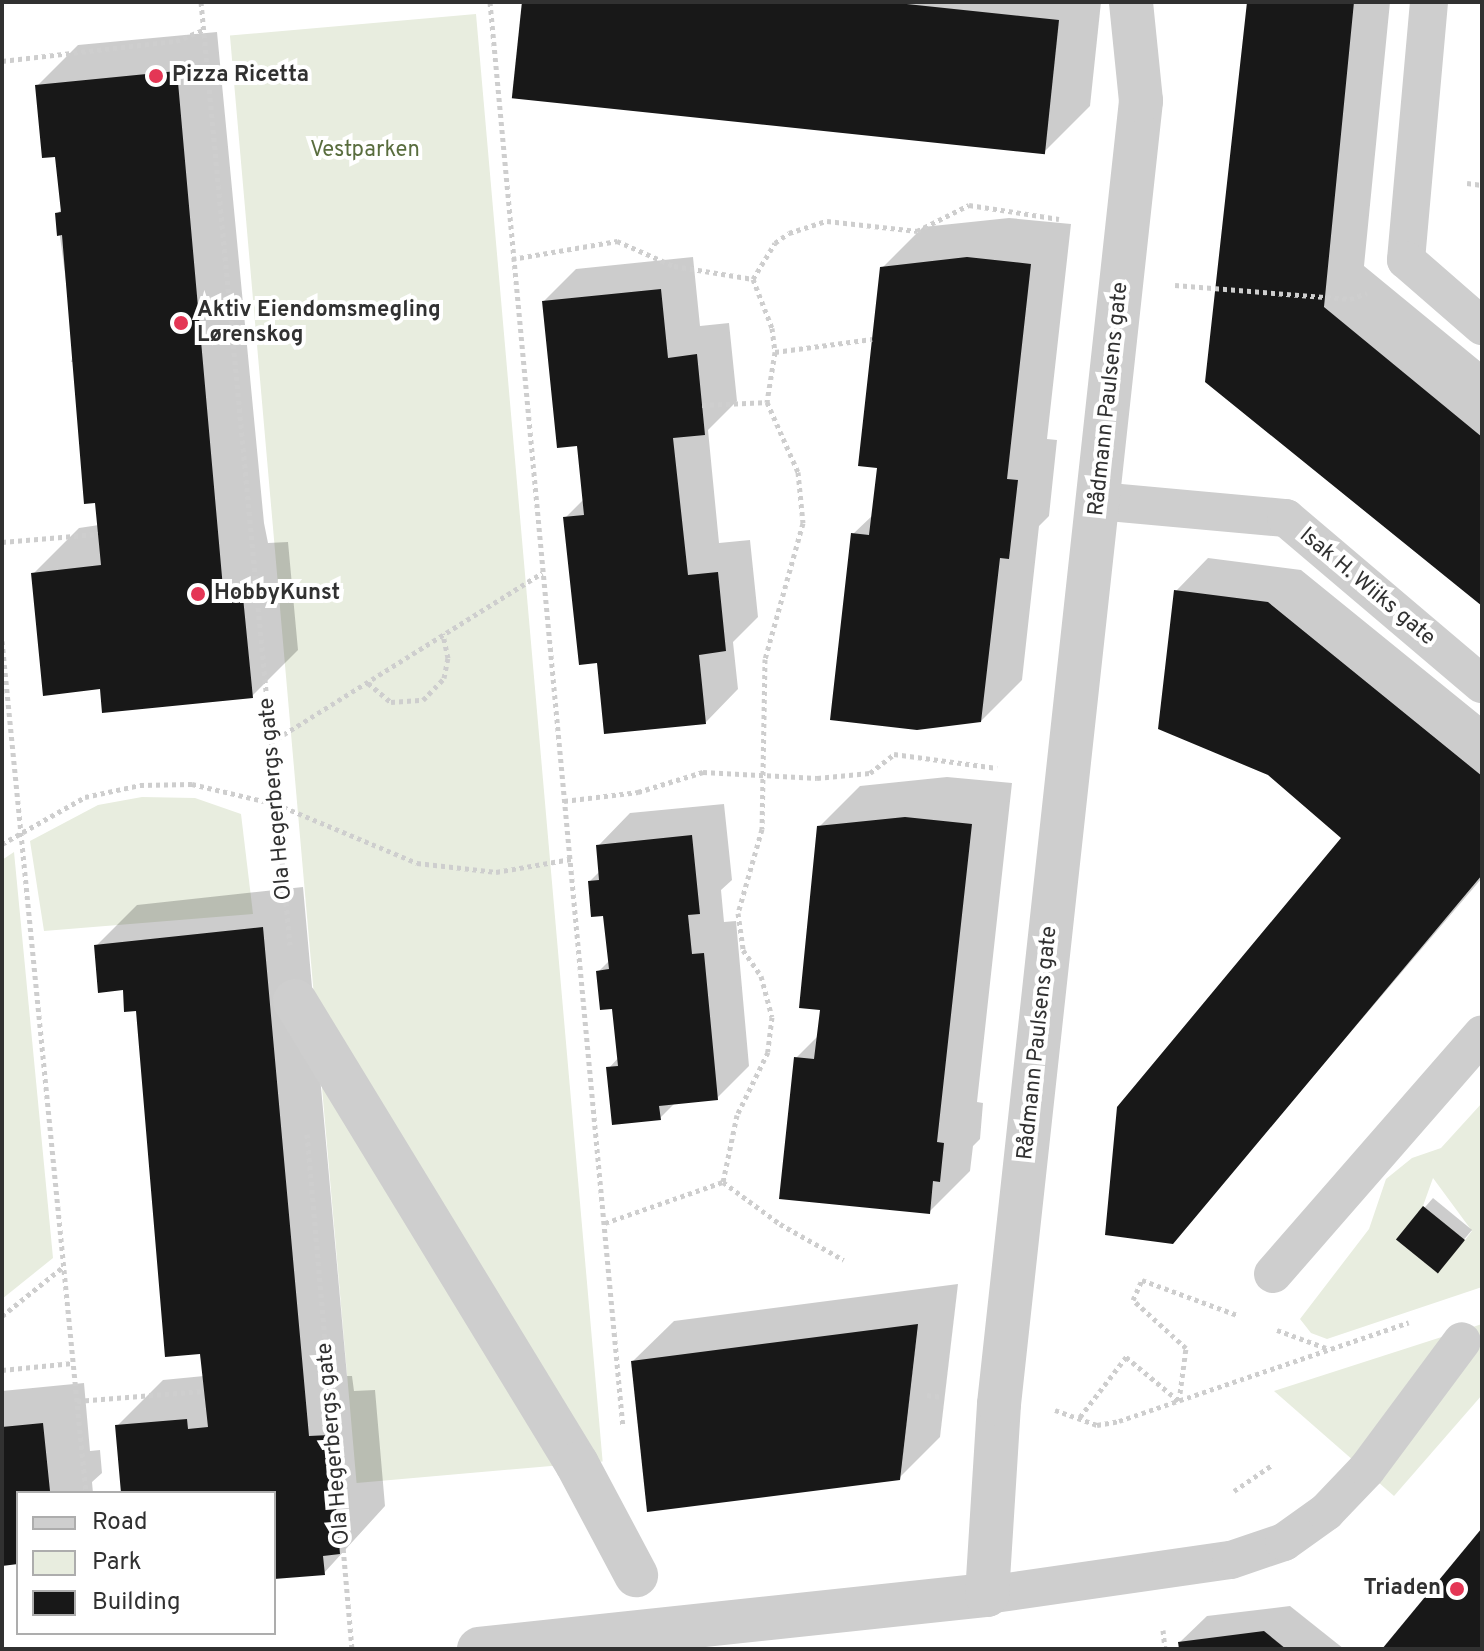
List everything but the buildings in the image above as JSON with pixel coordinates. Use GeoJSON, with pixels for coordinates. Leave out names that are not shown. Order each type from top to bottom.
{"type":"FeatureCollection","features":[{"type":"Feature","properties":{"kind":"street","name":"Rådmann Paulsens gate"},"geometry":{"type":"LineString","coordinates":[[987,1595],[999,1404],[1141,101],[1131,2]]}},
{"type":"Feature","properties":{"kind":"street"},"geometry":{"type":"LineString","coordinates":[[295,1001],[577,1464],[636,1575]]}},
{"type":"Feature","properties":{"kind":"street"},"geometry":{"type":"LineString","coordinates":[[492,1648],[987,1595]]}},
{"type":"Feature","properties":{"kind":"lane"},"geometry":{"type":"LineString","coordinates":[[1429,2],[1406,260],[1482,326]]}},
{"type":"Feature","properties":{"kind":"lane","name":"Isak H. Wiiks gate"},"geometry":{"type":"LineString","coordinates":[[1098,501],[1286,518],[1482,684]]}},
{"type":"Feature","properties":{"kind":"lane"},"geometry":{"type":"LineString","coordinates":[[1273,1274],[1482,1034]]}},
{"type":"Feature","properties":{"kind":"lane"},"geometry":{"type":"LineString","coordinates":[[987,1595],[1231,1560],[1284,1542],[1326,1512],[1367,1469],[1462,1341]]}},
{"type":"Feature","properties":{"kind":"path","name":"Ola Hegerbergs gate"},"geometry":{"type":"LineString","coordinates":[[201,2],[295,1001]]}},
{"type":"Feature","properties":{"kind":"path"},"geometry":{"type":"LineString","coordinates":[[490,2],[625,1442]]}},
{"type":"Feature","properties":{"kind":"path"},"geometry":{"type":"LineString","coordinates":[[2,61],[176,41],[203,30]]}},
{"type":"Feature","properties":{"kind":"path"},"geometry":{"type":"LineString","coordinates":[[723,1182],[737,1115],[768,1052],[772,1017],[761,976],[743,950],[738,913],[762,829],[765,659],[803,523],[798,472],[767,402],[775,352],[753,279],[775,243],[789,233],[827,221],[917,231],[969,205],[1059,219]]}},
{"type":"Feature","properties":{"kind":"path"},"geometry":{"type":"LineString","coordinates":[[512,259],[617,241],[674,266],[753,279]]}},
{"type":"Feature","properties":{"kind":"path"},"geometry":{"type":"LineString","coordinates":[[1166,284],[1350,299],[1385,287],[1406,260]]}},
{"type":"Feature","properties":{"kind":"path"},"geometry":{"type":"LineString","coordinates":[[775,352],[872,339]]}},
{"type":"Feature","properties":{"kind":"path"},"geometry":{"type":"LineString","coordinates":[[702,405],[767,402]]}},
{"type":"Feature","properties":{"kind":"path"},"geometry":{"type":"LineString","coordinates":[[2,542],[98,534]]}},
{"type":"Feature","properties":{"kind":"path"},"geometry":{"type":"LineString","coordinates":[[270,743],[542,573]]}},
{"type":"Feature","properties":{"kind":"path"},"geometry":{"type":"LineString","coordinates":[[368,683],[391,702],[423,700],[444,678],[448,658],[443,634]]}},
{"type":"Feature","properties":{"kind":"path"},"geometry":{"type":"LineString","coordinates":[[2,641],[86,1491]]}},
{"type":"Feature","properties":{"kind":"path"},"geometry":{"type":"LineString","coordinates":[[564,801],[638,792],[703,772],[764,772],[817,778],[870,773],[894,754],[997,768]]}},
{"type":"Feature","properties":{"kind":"path"},"geometry":{"type":"LineString","coordinates":[[2,844],[85,797],[140,785],[192,784],[276,804],[417,863],[496,872],[571,859]]}},
{"type":"Feature","properties":{"kind":"path","name":"Ola Hegerbergs gate"},"geometry":{"type":"LineString","coordinates":[[306,1128],[352,1649]]}},
{"type":"Feature","properties":{"kind":"path"},"geometry":{"type":"LineString","coordinates":[[605,1223],[723,1182]]}},
{"type":"Feature","properties":{"kind":"path"},"geometry":{"type":"LineString","coordinates":[[723,1182],[780,1224],[844,1260]]}},
{"type":"Feature","properties":{"kind":"path"},"geometry":{"type":"LineString","coordinates":[[2,1316],[64,1266]]}},
{"type":"Feature","properties":{"kind":"path"},"geometry":{"type":"LineString","coordinates":[[1179,1401],[1186,1348],[1133,1300],[1142,1280],[1244,1318]]}},
{"type":"Feature","properties":{"kind":"path"},"geometry":{"type":"LineString","coordinates":[[1069,1411],[1097,1425],[1179,1401],[1326,1348],[1425,1317]]}},
{"type":"Feature","properties":{"kind":"path"},"geometry":{"type":"LineString","coordinates":[[1273,1328],[1326,1348]]}},
{"type":"Feature","properties":{"kind":"path"},"geometry":{"type":"LineString","coordinates":[[1080,1417],[1126,1357],[1179,1401]]}},
{"type":"Feature","properties":{"kind":"path"},"geometry":{"type":"LineString","coordinates":[[2,1370],[73,1363]]}},
{"type":"Feature","properties":{"kind":"path"},"geometry":{"type":"LineString","coordinates":[[77,1401],[204,1391]]}},
{"type":"Feature","properties":{"kind":"path"},"geometry":{"type":"LineString","coordinates":[[1234,1491],[1272,1465]]}},
{"type":"Feature","properties":{"kind":"path"},"geometry":{"type":"LineString","coordinates":[[1163,1630],[1165,1649]]}},
{"type":"Feature","properties":{"kind":"green space","name":"Vestparken"},"geometry":{"type":"Polygon","coordinates":[[[476,14],[603,1461],[357,1483],[230,36],[476,14]]]}},
{"type":"Feature","properties":{"kind":"green space"},"geometry":{"type":"Polygon","coordinates":[[[142,797],[195,798],[241,814],[253,914],[44,931],[30,841],[98,805],[142,797]]]}},
{"type":"Feature","properties":{"kind":"green space"},"geometry":{"type":"Polygon","coordinates":[[[14,852],[53,1258],[2,1299],[2,860],[14,852]]]}},
{"type":"Feature","properties":{"kind":"green space"},"geometry":{"type":"Polygon","coordinates":[[[1482,1103],[1482,1287],[1327,1339],[1311,1333],[1300,1319],[1369,1229],[1386,1179],[1412,1158],[1441,1148],[1482,1103]],[[1433,1178],[1423,1206],[1465,1240],[1472,1231],[1433,1178]]]}},
{"type":"Feature","properties":{"kind":"green space"},"geometry":{"type":"Polygon","coordinates":[[[1482,1324],[1482,1395],[1394,1496],[1274,1391],[1482,1324]]]}},
{"type":"Feature","properties":{"kind":"place","name":"Pizza Ricetta"},"geometry":{"type":"Point","coordinates":[156,76]}},
{"type":"Feature","properties":{"kind":"place","name":"Aktiv Eiendomsmegling Lørenskog"},"geometry":{"type":"Point","coordinates":[181,323]}},
{"type":"Feature","properties":{"kind":"place","name":"HobbyKunst"},"geometry":{"type":"Point","coordinates":[198,594]}},
{"type":"Feature","properties":{"kind":"place","name":"Triaden"},"geometry":{"type":"Point","coordinates":[1457,1589]}}]}
